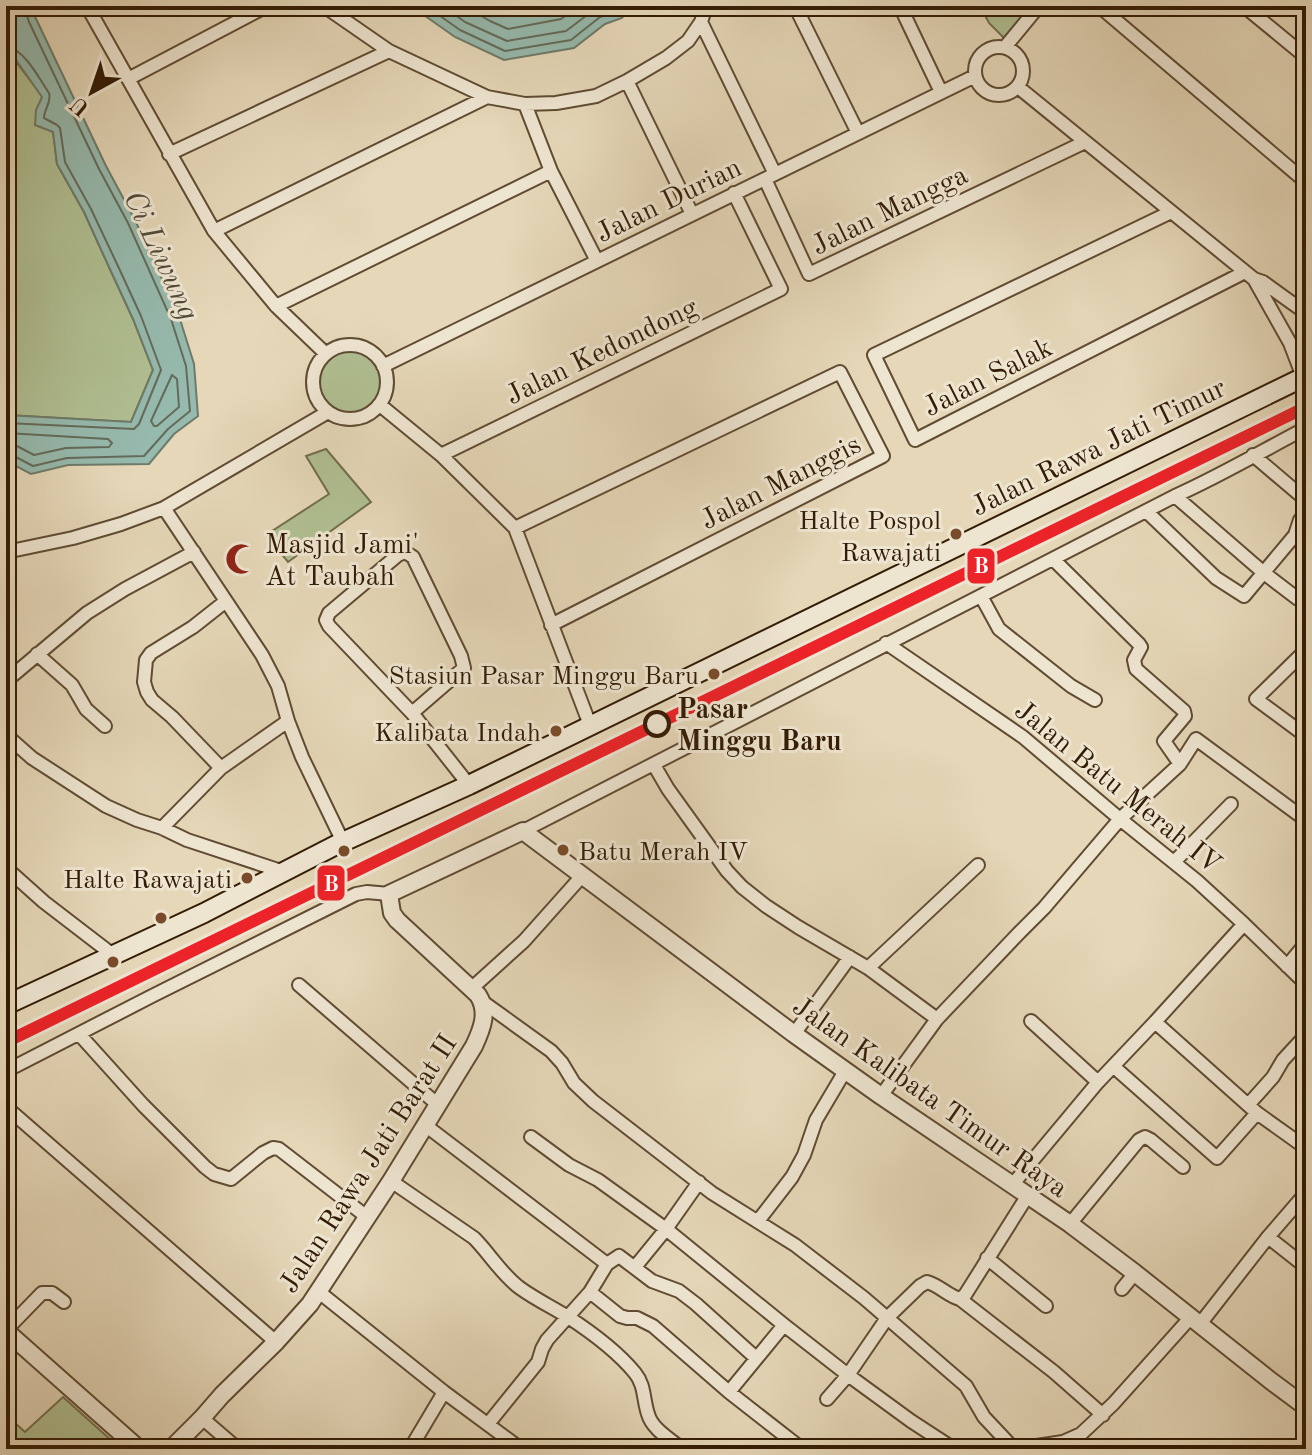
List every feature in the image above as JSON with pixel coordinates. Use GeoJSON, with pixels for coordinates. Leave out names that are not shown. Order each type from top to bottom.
{"type":"FeatureCollection","features":[{"type":"Feature","properties":{"kind":"main road","name":"Jalan Rawa Jati Timur"},"geometry":{"type":"LineString","coordinates":[[8,999],[204,913],[343,842],[469,785],[1304,376]]}},
{"type":"Feature","properties":{"kind":"street"},"geometry":{"type":"LineString","coordinates":[[87,6],[214,231],[276,306],[326,354]]}},
{"type":"Feature","properties":{"kind":"street"},"geometry":{"type":"LineString","coordinates":[[128,79],[267,6]]}},
{"type":"Feature","properties":{"kind":"street"},"geometry":{"type":"LineString","coordinates":[[324,6],[389,51],[487,97],[525,104],[556,103],[596,96],[627,81],[688,41],[701,22],[706,6]]}},
{"type":"Feature","properties":{"kind":"street"},"geometry":{"type":"LineString","coordinates":[[795,6],[858,133]]}},
{"type":"Feature","properties":{"kind":"street"},"geometry":{"type":"LineString","coordinates":[[900,6],[941,92]]}},
{"type":"Feature","properties":{"kind":"street"},"geometry":{"type":"LineString","coordinates":[[1005,47],[1039,6]]}},
{"type":"Feature","properties":{"kind":"street"},"geometry":{"type":"LineString","coordinates":[[1099,6],[1306,182]]}},
{"type":"Feature","properties":{"kind":"street"},"geometry":{"type":"LineString","coordinates":[[1244,6],[1306,57]]}},
{"type":"Feature","properties":{"kind":"street"},"geometry":{"type":"LineString","coordinates":[[701,22],[770,176]]}},
{"type":"Feature","properties":{"kind":"street"},"geometry":{"type":"LineString","coordinates":[[995,46],[1014,51],[1024,69],[1018,87],[1002,96],[984,91],[975,76],[979,57],[995,46]]}},
{"type":"Feature","properties":{"kind":"street"},"geometry":{"type":"LineString","coordinates":[[169,154],[389,51]]}},
{"type":"Feature","properties":{"kind":"street","name":"Jalan Durian"},"geometry":{"type":"LineString","coordinates":[[383,366],[975,76]]}},
{"type":"Feature","properties":{"kind":"street"},"geometry":{"type":"LineString","coordinates":[[627,81],[692,214]]}},
{"type":"Feature","properties":{"kind":"street"},"geometry":{"type":"LineString","coordinates":[[1018,87],[1249,275],[1306,313]]}},
{"type":"Feature","properties":{"kind":"street"},"geometry":{"type":"LineString","coordinates":[[214,231],[487,97]]}},
{"type":"Feature","properties":{"kind":"street"},"geometry":{"type":"LineString","coordinates":[[525,104],[551,171],[597,261]]}},
{"type":"Feature","properties":{"kind":"street","name":"Jalan Mangga"},"geometry":{"type":"LineString","coordinates":[[770,176],[809,274],[1085,142]]}},
{"type":"Feature","properties":{"kind":"street"},"geometry":{"type":"LineString","coordinates":[[276,306],[551,171]]}},
{"type":"Feature","properties":{"kind":"street","name":"Jalan Kedondong"},"geometry":{"type":"LineString","coordinates":[[441,455],[781,289],[734,193]]}},
{"type":"Feature","properties":{"kind":"street","name":"Jalan Salak"},"geometry":{"type":"LineString","coordinates":[[1171,212],[874,355],[915,440],[1249,275]]}},
{"type":"Feature","properties":{"kind":"street"},"geometry":{"type":"LineString","coordinates":[[1249,275],[1290,343],[1304,376]]}},
{"type":"Feature","properties":{"kind":"street"},"geometry":{"type":"LineString","coordinates":[[6,552],[73,538],[164,508],[323,415],[355,419],[369,415],[380,405],[387,386],[383,366],[375,355],[351,345],[338,347],[326,354],[313,376],[314,390],[323,415]]}},
{"type":"Feature","properties":{"kind":"street","name":"Jalan Manggis"},"geometry":{"type":"LineString","coordinates":[[515,528],[840,372],[883,456],[551,625]]}},
{"type":"Feature","properties":{"kind":"street"},"geometry":{"type":"LineString","coordinates":[[380,405],[441,455],[515,528],[590,725]]}},
{"type":"Feature","properties":{"kind":"street"},"geometry":{"type":"LineString","coordinates":[[6,1071],[356,894],[389,894],[523,831],[886,643],[1209,481],[1306,428]]}},
{"type":"Feature","properties":{"kind":"street"},"geometry":{"type":"LineString","coordinates":[[1253,455],[1306,500]]}},
{"type":"Feature","properties":{"kind":"street"},"geometry":{"type":"LineString","coordinates":[[1175,496],[1298,599]]}},
{"type":"Feature","properties":{"kind":"street"},"geometry":{"type":"LineString","coordinates":[[164,508],[262,655],[278,686],[302,757],[343,842]]}},
{"type":"Feature","properties":{"kind":"street"},"geometry":{"type":"LineString","coordinates":[[1146,511],[1216,578],[1244,596],[1295,535],[1306,512]]}},
{"type":"Feature","properties":{"kind":"street"},"geometry":{"type":"LineString","coordinates":[[6,681],[87,613],[194,552]]}},
{"type":"Feature","properties":{"kind":"street"},"geometry":{"type":"LineString","coordinates":[[412,713],[464,668],[413,557],[405,552],[329,613],[326,620],[412,713],[469,785]]}},
{"type":"Feature","properties":{"kind":"street"},"geometry":{"type":"LineString","coordinates":[[1053,559],[1139,644],[1141,647],[1134,660],[1136,669],[1184,711],[1185,716],[1164,741],[1180,764]]}},
{"type":"Feature","properties":{"kind":"street"},"geometry":{"type":"LineString","coordinates":[[981,596],[999,629],[1071,686],[1095,700]]}},
{"type":"Feature","properties":{"kind":"street"},"geometry":{"type":"LineString","coordinates":[[221,768],[152,700],[144,682],[146,660],[151,653],[193,627],[226,601]]}},
{"type":"Feature","properties":{"kind":"street","name":"Jalan Batu Merah IV"},"geometry":{"type":"LineString","coordinates":[[886,643],[1023,737],[1174,862],[1306,984]]}},
{"type":"Feature","properties":{"kind":"street"},"geometry":{"type":"LineString","coordinates":[[1306,650],[1256,699],[1306,736]]}},
{"type":"Feature","properties":{"kind":"street"},"geometry":{"type":"LineString","coordinates":[[37,654],[72,685],[86,709],[105,726]]}},
{"type":"Feature","properties":{"kind":"street"},"geometry":{"type":"LineString","coordinates":[[162,828],[221,768],[288,721]]}},
{"type":"Feature","properties":{"kind":"street"},"geometry":{"type":"LineString","coordinates":[[6,735],[32,758],[106,806],[187,840],[284,872]]}},
{"type":"Feature","properties":{"kind":"street"},"geometry":{"type":"LineString","coordinates":[[881,1096],[937,1019],[1044,908],[1120,819],[1180,764],[1196,739],[1306,820]]}},
{"type":"Feature","properties":{"kind":"street"},"geometry":{"type":"LineString","coordinates":[[654,765],[676,801],[742,887],[798,927],[868,968],[937,1019]]}},
{"type":"Feature","properties":{"kind":"street"},"geometry":{"type":"LineString","coordinates":[[1174,862],[1231,804]]}},
{"type":"Feature","properties":{"kind":"street","name":"Jalan Kalibata Timur Raya"},"geometry":{"type":"LineString","coordinates":[[523,831],[845,1071],[1070,1224],[1306,1406]]}},
{"type":"Feature","properties":{"kind":"street"},"geometry":{"type":"LineString","coordinates":[[868,968],[978,865]]}},
{"type":"Feature","properties":{"kind":"street"},"geometry":{"type":"LineString","coordinates":[[6,868],[44,902],[113,955]]}},
{"type":"Feature","properties":{"kind":"street"},"geometry":{"type":"LineString","coordinates":[[472,988],[524,941],[582,876]]}},
{"type":"Feature","properties":{"kind":"street"},"geometry":{"type":"LineString","coordinates":[[389,894],[389,904],[397,920],[472,988],[483,1002],[551,1051],[574,1083],[593,1101],[699,1182],[823,1266],[887,1318],[966,1386],[984,1417],[1015,1449],[1065,1446],[1103,1415],[1196,1321],[1306,1193]]}},
{"type":"Feature","properties":{"kind":"street"},"geometry":{"type":"LineString","coordinates":[[1013,1184],[1098,1082],[1244,924]]}},
{"type":"Feature","properties":{"kind":"street"},"geometry":{"type":"LineString","coordinates":[[1287,966],[1306,943]]}},
{"type":"Feature","properties":{"kind":"street"},"geometry":{"type":"LineString","coordinates":[[794,1034],[850,957]]}},
{"type":"Feature","properties":{"kind":"street"},"geometry":{"type":"LineString","coordinates":[[299,985],[437,1104]]}},
{"type":"Feature","properties":{"kind":"street","name":"Jalan Rawa Jati Barat II"},"geometry":{"type":"LineString","coordinates":[[171,1449],[276,1342],[319,1292],[474,1046],[482,1030],[485,1014],[483,1002]]}},
{"type":"Feature","properties":{"kind":"street"},"geometry":{"type":"LineString","coordinates":[[1031,1021],[1098,1082]]}},
{"type":"Feature","properties":{"kind":"street"},"geometry":{"type":"LineString","coordinates":[[1155,1022],[1253,1109],[1306,1148]]}},
{"type":"Feature","properties":{"kind":"street"},"geometry":{"type":"LineString","coordinates":[[79,1034],[143,1105],[214,1174],[231,1179],[273,1148],[287,1154],[367,1217]]}},
{"type":"Feature","properties":{"kind":"street"},"geometry":{"type":"LineString","coordinates":[[1113,1066],[1217,1158],[1253,1109],[1283,1060],[1306,1035]]}},
{"type":"Feature","properties":{"kind":"street"},"geometry":{"type":"LineString","coordinates":[[758,1221],[792,1177],[804,1155],[816,1120],[845,1071]]}},
{"type":"Feature","properties":{"kind":"street"},"geometry":{"type":"LineString","coordinates":[[6,1107],[276,1342]]}},
{"type":"Feature","properties":{"kind":"street"},"geometry":{"type":"LineString","coordinates":[[425,1125],[607,1264]]}},
{"type":"Feature","properties":{"kind":"street"},"geometry":{"type":"LineString","coordinates":[[531,1137],[666,1229],[848,1375],[954,1449]]}},
{"type":"Feature","properties":{"kind":"street"},"geometry":{"type":"LineString","coordinates":[[1070,1224],[1139,1140],[1145,1137],[1151,1140],[1183,1167]]}},
{"type":"Feature","properties":{"kind":"street"},"geometry":{"type":"LineString","coordinates":[[391,1181],[474,1238],[486,1249],[490,1259],[521,1289],[568,1317],[612,1351],[634,1372],[643,1388],[651,1422],[682,1449]]}},
{"type":"Feature","properties":{"kind":"street"},"geometry":{"type":"LineString","coordinates":[[635,1267],[699,1182]]}},
{"type":"Feature","properties":{"kind":"street"},"geometry":{"type":"LineString","coordinates":[[960,1299],[1028,1195]]}},
{"type":"Feature","properties":{"kind":"street"},"geometry":{"type":"LineString","coordinates":[[1268,1237],[1306,1267]]}},
{"type":"Feature","properties":{"kind":"street"},"geometry":{"type":"LineString","coordinates":[[488,1424],[538,1362],[547,1340],[590,1292],[607,1264],[619,1256],[652,1281],[688,1297],[756,1358]]}},
{"type":"Feature","properties":{"kind":"street"},"geometry":{"type":"LineString","coordinates":[[987,1258],[1046,1306]]}},
{"type":"Feature","properties":{"kind":"street"},"geometry":{"type":"LineString","coordinates":[[1122,1289],[1135,1273]]}},
{"type":"Feature","properties":{"kind":"street"},"geometry":{"type":"LineString","coordinates":[[827,1399],[848,1375],[887,1318],[927,1282],[960,1299],[1054,1372],[1103,1415]]}},
{"type":"Feature","properties":{"kind":"street"},"geometry":{"type":"LineString","coordinates":[[319,1292],[521,1449]]}},
{"type":"Feature","properties":{"kind":"street"},"geometry":{"type":"LineString","coordinates":[[590,1292],[620,1316],[637,1318],[653,1326],[795,1447]]}},
{"type":"Feature","properties":{"kind":"street"},"geometry":{"type":"LineString","coordinates":[[64,1302],[52,1293],[42,1293],[6,1331],[139,1449]]}},
{"type":"Feature","properties":{"kind":"street"},"geometry":{"type":"LineString","coordinates":[[729,1392],[784,1325]]}},
{"type":"Feature","properties":{"kind":"street"},"geometry":{"type":"LineString","coordinates":[[410,1449],[444,1392]]}},
{"type":"Feature","properties":{"kind":"street"},"geometry":{"type":"LineString","coordinates":[[202,1418],[238,1449]]}},
{"type":"Feature","properties":{"kind":"green space"},"geometry":{"type":"Polygon","coordinates":[[[980,6],[1032,6],[1005,39],[989,23],[980,6]]]}},
{"type":"Feature","properties":{"kind":"green space"},"geometry":{"type":"Polygon","coordinates":[[[6,52],[43,97],[37,110],[53,131],[57,164],[84,212],[153,370],[131,422],[6,415],[6,52]]]}},
{"type":"Feature","properties":{"kind":"green space"},"geometry":{"type":"Polygon","coordinates":[[[350,345],[364,348],[376,356],[384,368],[387,382],[384,396],[376,408],[364,416],[350,419],[336,416],[324,408],[316,396],[313,382],[316,368],[324,356],[336,348],[350,345]]]}},
{"type":"Feature","properties":{"kind":"green space"},"geometry":{"type":"Polygon","coordinates":[[[326,449],[371,502],[288,562],[266,535],[329,494],[306,456],[326,449]]]}},
{"type":"Feature","properties":{"kind":"green space"},"geometry":{"type":"Polygon","coordinates":[[[63,1397],[121,1449],[6,1449],[6,1415],[25,1432],[63,1397]]]}},
{"type":"Feature","properties":{"kind":"water"},"geometry":{"type":"Polygon","coordinates":[[[6,6],[30,6],[179,316],[194,364],[198,416],[174,434],[149,464],[68,465],[31,474],[6,461],[6,415],[131,422],[153,370],[84,212],[57,164],[53,132],[35,125],[36,110],[42,97],[14,57],[6,52],[6,6]]]}},
{"type":"Feature","properties":{"kind":"water"},"geometry":{"type":"Polygon","coordinates":[[[411,6],[632,6],[622,18],[605,24],[574,48],[504,60],[455,37],[411,6]]]}},
{"type":"Feature","properties":{"kind":"transit line","name":"B"},"geometry":{"type":"LineString","coordinates":[[6,1042],[1306,407]]}},
{"type":"Feature","properties":{"kind":"place","name":"Halte Pospol Rawajati"},"geometry":{"type":"Point","coordinates":[956,534]}},
{"type":"Feature","properties":{"kind":"place","name":"Masjid Jami' At Taubah"},"geometry":{"type":"Point","coordinates":[241,559]}},
{"type":"Feature","properties":{"kind":"place","name":"Stasiun Pasar Minggu Baru"},"geometry":{"type":"Point","coordinates":[714,674]}},
{"type":"Feature","properties":{"kind":"place","name":"Pasar Minggu Baru"},"geometry":{"type":"Point","coordinates":[657,724]}},
{"type":"Feature","properties":{"kind":"place","name":"Kalibata Indah"},"geometry":{"type":"Point","coordinates":[556,731]}},
{"type":"Feature","properties":{"kind":"place","name":"Batu Merah IV"},"geometry":{"type":"Point","coordinates":[563,850]}},
{"type":"Feature","properties":{"kind":"place","name":"Halte Rawajati"},"geometry":{"type":"Point","coordinates":[247,878]}},
{"type":"Feature","properties":{"kind":"water label","name":"Ci Liwung"},"geometry":{"type":"Point","coordinates":[162,255]}}]}
